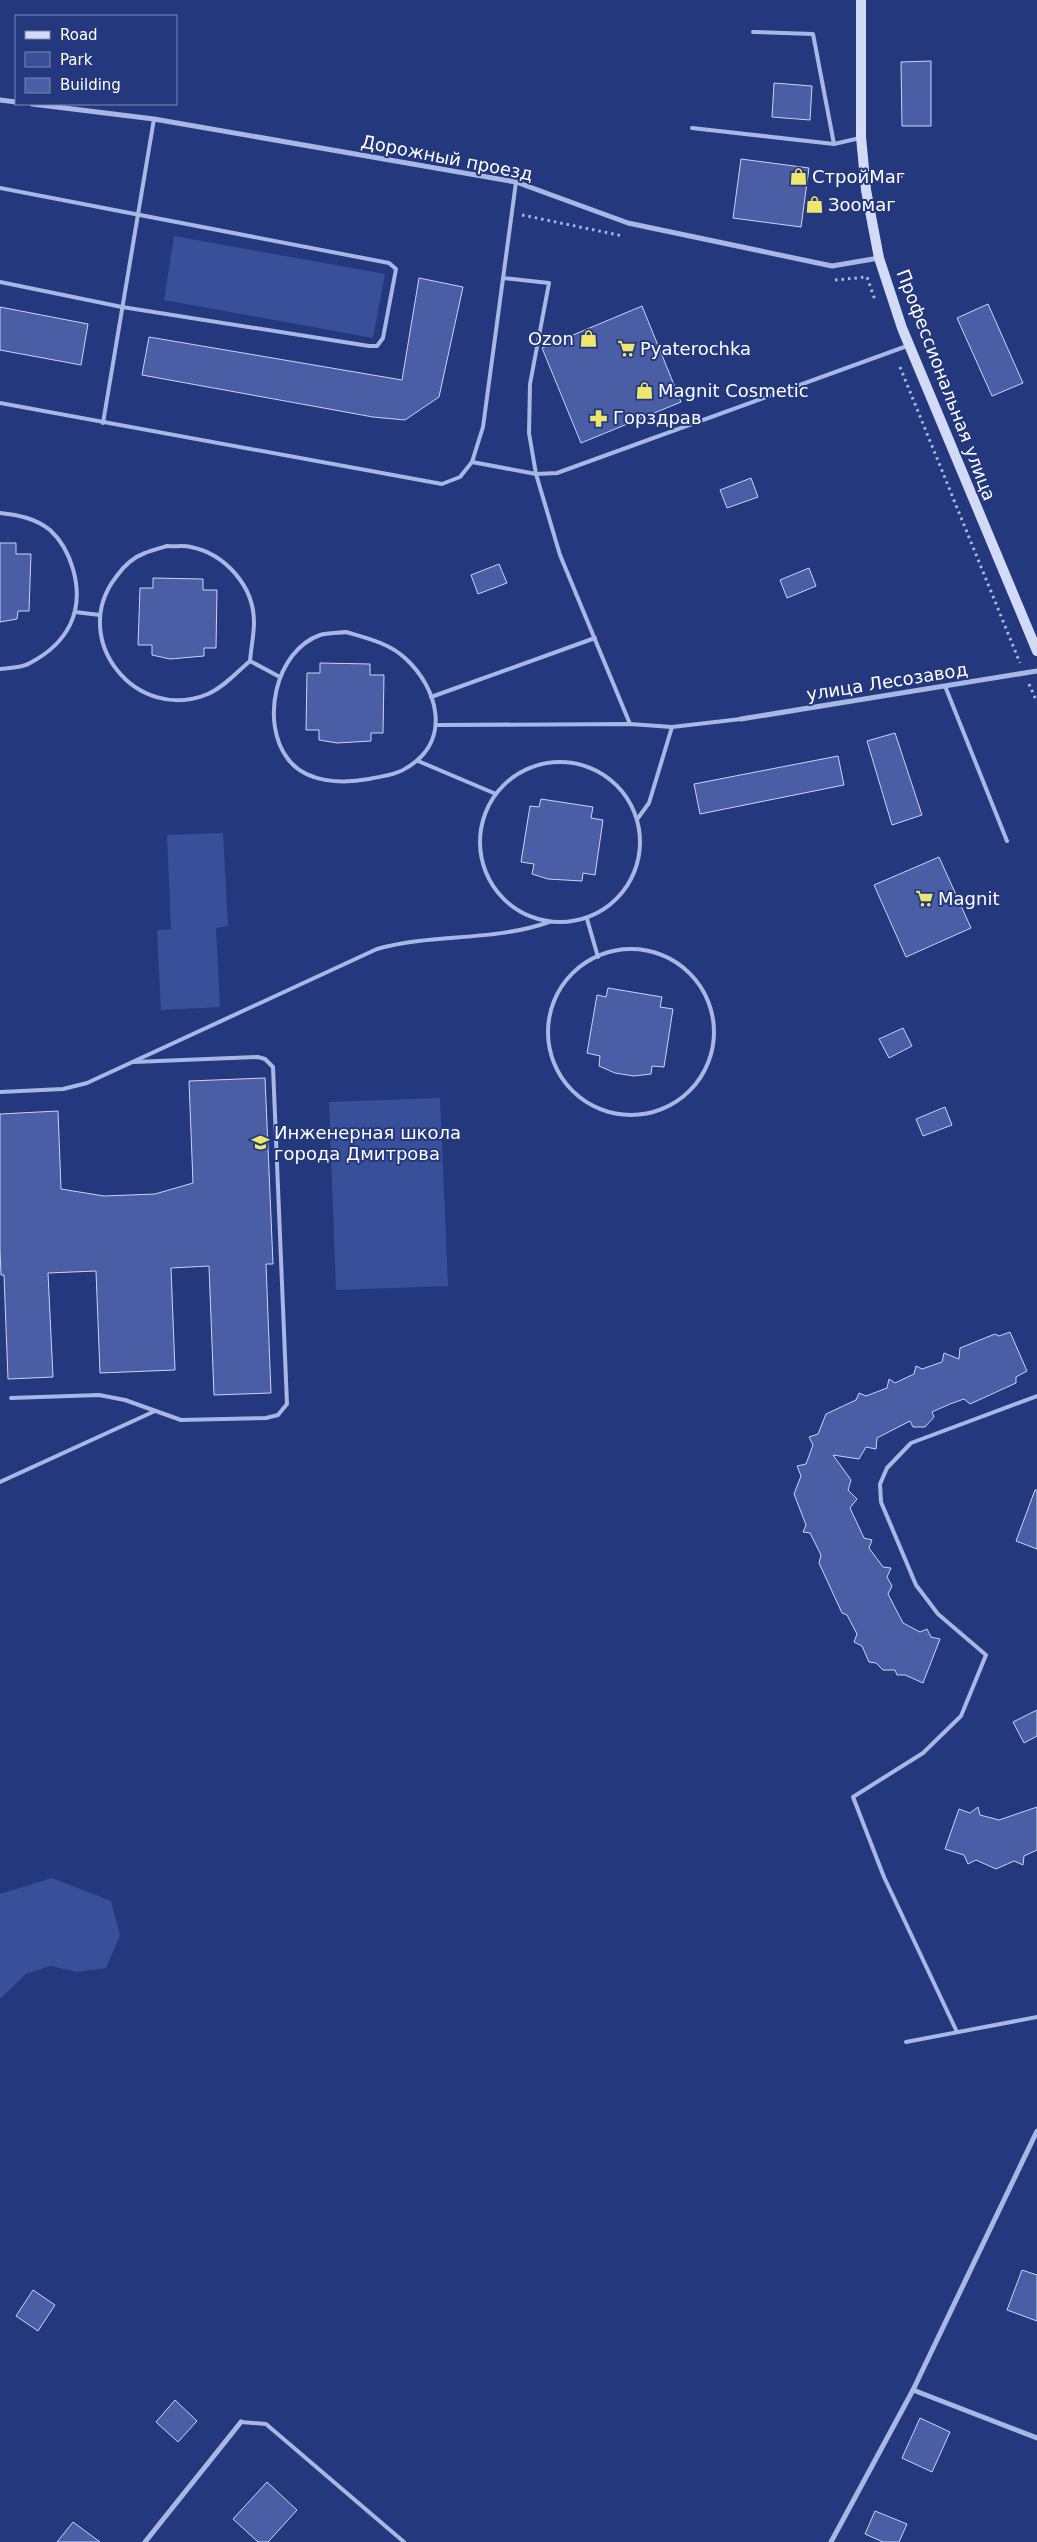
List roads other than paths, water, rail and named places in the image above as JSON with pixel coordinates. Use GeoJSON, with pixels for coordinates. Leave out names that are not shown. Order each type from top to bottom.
{"type":"FeatureCollection","features":[{"type":"Feature","properties":{"kind":"main road","name":"Профессиональная улица"},"geometry":{"type":"LineString","coordinates":[[861,0],[861,137],[865,175],[879,258],[909,346],[1037,651]]}},
{"type":"Feature","properties":{"kind":"street"},"geometry":{"type":"LineString","coordinates":[[0,100],[15,102]]}},
{"type":"Feature","properties":{"kind":"street","name":"Дорожный проезд"},"geometry":{"type":"LineString","coordinates":[[40,105],[154,119],[516,182],[628,223],[832,266],[879,258]]}},
{"type":"Feature","properties":{"kind":"street","name":"улица Лесозавод"},"geometry":{"type":"LineString","coordinates":[[741,719],[1037,671]]}},
{"type":"Feature","properties":{"kind":"street"},"geometry":{"type":"LineString","coordinates":[[831,2542],[913,2390],[1037,2131]]}},
{"type":"Feature","properties":{"kind":"street"},"geometry":{"type":"LineString","coordinates":[[913,2390],[1037,2438]]}},
{"type":"Feature","properties":{"kind":"street"},"geometry":{"type":"LineString","coordinates":[[145,2542],[241,2422]]}},
{"type":"Feature","properties":{"kind":"lane"},"geometry":{"type":"LineString","coordinates":[[753,32],[813,34],[834,144]]}},
{"type":"Feature","properties":{"kind":"lane"},"geometry":{"type":"LineString","coordinates":[[103,423],[154,119]]}},
{"type":"Feature","properties":{"kind":"lane"},"geometry":{"type":"LineString","coordinates":[[692,128],[834,144],[861,137]]}},
{"type":"Feature","properties":{"kind":"lane"},"geometry":{"type":"LineString","coordinates":[[865,175],[902,176]]}},
{"type":"Feature","properties":{"kind":"lane"},"geometry":{"type":"LineString","coordinates":[[0,403],[442,484],[460,477],[472,462],[483,427],[516,182]]}},
{"type":"Feature","properties":{"kind":"lane"},"geometry":{"type":"LineString","coordinates":[[0,188],[138,213],[389,263],[396,269],[383,338],[377,346],[122,307],[0,282]]}},
{"type":"Feature","properties":{"kind":"lane"},"geometry":{"type":"LineString","coordinates":[[503,278],[549,283],[530,384],[529,433],[536,474],[560,555],[630,724]]}},
{"type":"Feature","properties":{"kind":"lane"},"geometry":{"type":"LineString","coordinates":[[472,462],[536,474],[557,473],[909,346]]}},
{"type":"Feature","properties":{"kind":"lane"},"geometry":{"type":"LineString","coordinates":[[0,513],[24,516],[50,530],[69,555],[78,586],[75,612],[69,628],[59,643],[29,664],[0,669]]}},
{"type":"Feature","properties":{"kind":"lane"},"geometry":{"type":"LineString","coordinates":[[167,546],[191,547],[218,558],[237,574],[249,595],[254,620],[250,661],[221,686],[207,694],[178,700],[153,697],[130,684],[112,666],[102,642],[100,615],[109,586],[123,568],[144,553],[167,546]]}},
{"type":"Feature","properties":{"kind":"lane"},"geometry":{"type":"LineString","coordinates":[[75,612],[100,615]]}},
{"type":"Feature","properties":{"kind":"lane"},"geometry":{"type":"LineString","coordinates":[[346,632],[379,642],[404,657],[421,677],[431,697],[438,725],[431,746],[418,762],[401,772],[353,782],[323,780],[304,772],[288,759],[279,740],[274,717],[275,692],[280,677],[285,664],[298,648],[320,635],[346,632]]}},
{"type":"Feature","properties":{"kind":"lane"},"geometry":{"type":"LineString","coordinates":[[431,697],[595,638]]}},
{"type":"Feature","properties":{"kind":"lane"},"geometry":{"type":"LineString","coordinates":[[250,661],[280,677]]}},
{"type":"Feature","properties":{"kind":"lane"},"geometry":{"type":"LineString","coordinates":[[945,686],[1006,841]]}},
{"type":"Feature","properties":{"kind":"lane"},"geometry":{"type":"LineString","coordinates":[[438,725],[630,724],[672,727],[741,719]]}},
{"type":"Feature","properties":{"kind":"lane"},"geometry":{"type":"LineString","coordinates":[[638,818],[649,803],[672,727]]}},
{"type":"Feature","properties":{"kind":"lane"},"geometry":{"type":"LineString","coordinates":[[0,1092],[76,1086],[134,1062],[377,949],[414,941],[513,933],[549,922],[587,919],[614,903],[630,883],[642,846],[638,818],[623,790],[599,770],[562,760],[526,768],[503,784],[486,807],[479,835],[483,869],[497,894],[518,912],[549,922]]}},
{"type":"Feature","properties":{"kind":"lane"},"geometry":{"type":"LineString","coordinates":[[418,762],[496,794]]}},
{"type":"Feature","properties":{"kind":"lane"},"geometry":{"type":"LineString","coordinates":[[587,919],[598,957]]}},
{"type":"Feature","properties":{"kind":"lane"},"geometry":{"type":"LineString","coordinates":[[629,948],[658,952],[688,970],[710,1003],[715,1036],[705,1073],[676,1103],[649,1114],[631,1116],[602,1110],[578,1097],[559,1074],[552,1060],[547,1031],[558,991],[582,964],[598,957],[611,950],[629,948]]}},
{"type":"Feature","properties":{"kind":"lane"},"geometry":{"type":"LineString","coordinates":[[11,1398],[98,1395],[125,1400],[188,1421],[278,1416],[287,1404],[274,1073],[270,1062],[258,1057],[134,1062]]}},
{"type":"Feature","properties":{"kind":"lane"},"geometry":{"type":"LineString","coordinates":[[957,2032],[884,1877],[853,1797],[923,1753],[961,1716],[986,1655],[938,1614],[916,1585],[881,1502],[880,1484],[887,1468],[911,1443],[1037,1396]]}},
{"type":"Feature","properties":{"kind":"lane"},"geometry":{"type":"LineString","coordinates":[[0,1482],[155,1411]]}},
{"type":"Feature","properties":{"kind":"lane"},"geometry":{"type":"LineString","coordinates":[[906,2042],[1037,2017]]}},
{"type":"Feature","properties":{"kind":"lane"},"geometry":{"type":"LineString","coordinates":[[241,2422],[266,2424],[404,2542]]}},
{"type":"Feature","properties":{"kind":"place","name":"СтройМаг"},"geometry":{"type":"Point","coordinates":[798,177]}},
{"type":"Feature","properties":{"kind":"place","name":"Зоомаг"},"geometry":{"type":"Point","coordinates":[814,205]}},
{"type":"Feature","properties":{"kind":"place","name":"Ozon"},"geometry":{"type":"Point","coordinates":[588,339]}},
{"type":"Feature","properties":{"kind":"place","name":"Pyaterochka"},"geometry":{"type":"Point","coordinates":[626,349]}},
{"type":"Feature","properties":{"kind":"place","name":"Magnit Cosmetic"},"geometry":{"type":"Point","coordinates":[644,391]}},
{"type":"Feature","properties":{"kind":"place","name":"Горздрав"},"geometry":{"type":"Point","coordinates":[599,418]}},
{"type":"Feature","properties":{"kind":"place","name":"Magnit"},"geometry":{"type":"Point","coordinates":[924,899]}},
{"type":"Feature","properties":{"kind":"place","name":"Инженерная школа города Дмитрова"},"geometry":{"type":"Point","coordinates":[260,1143]}}]}
